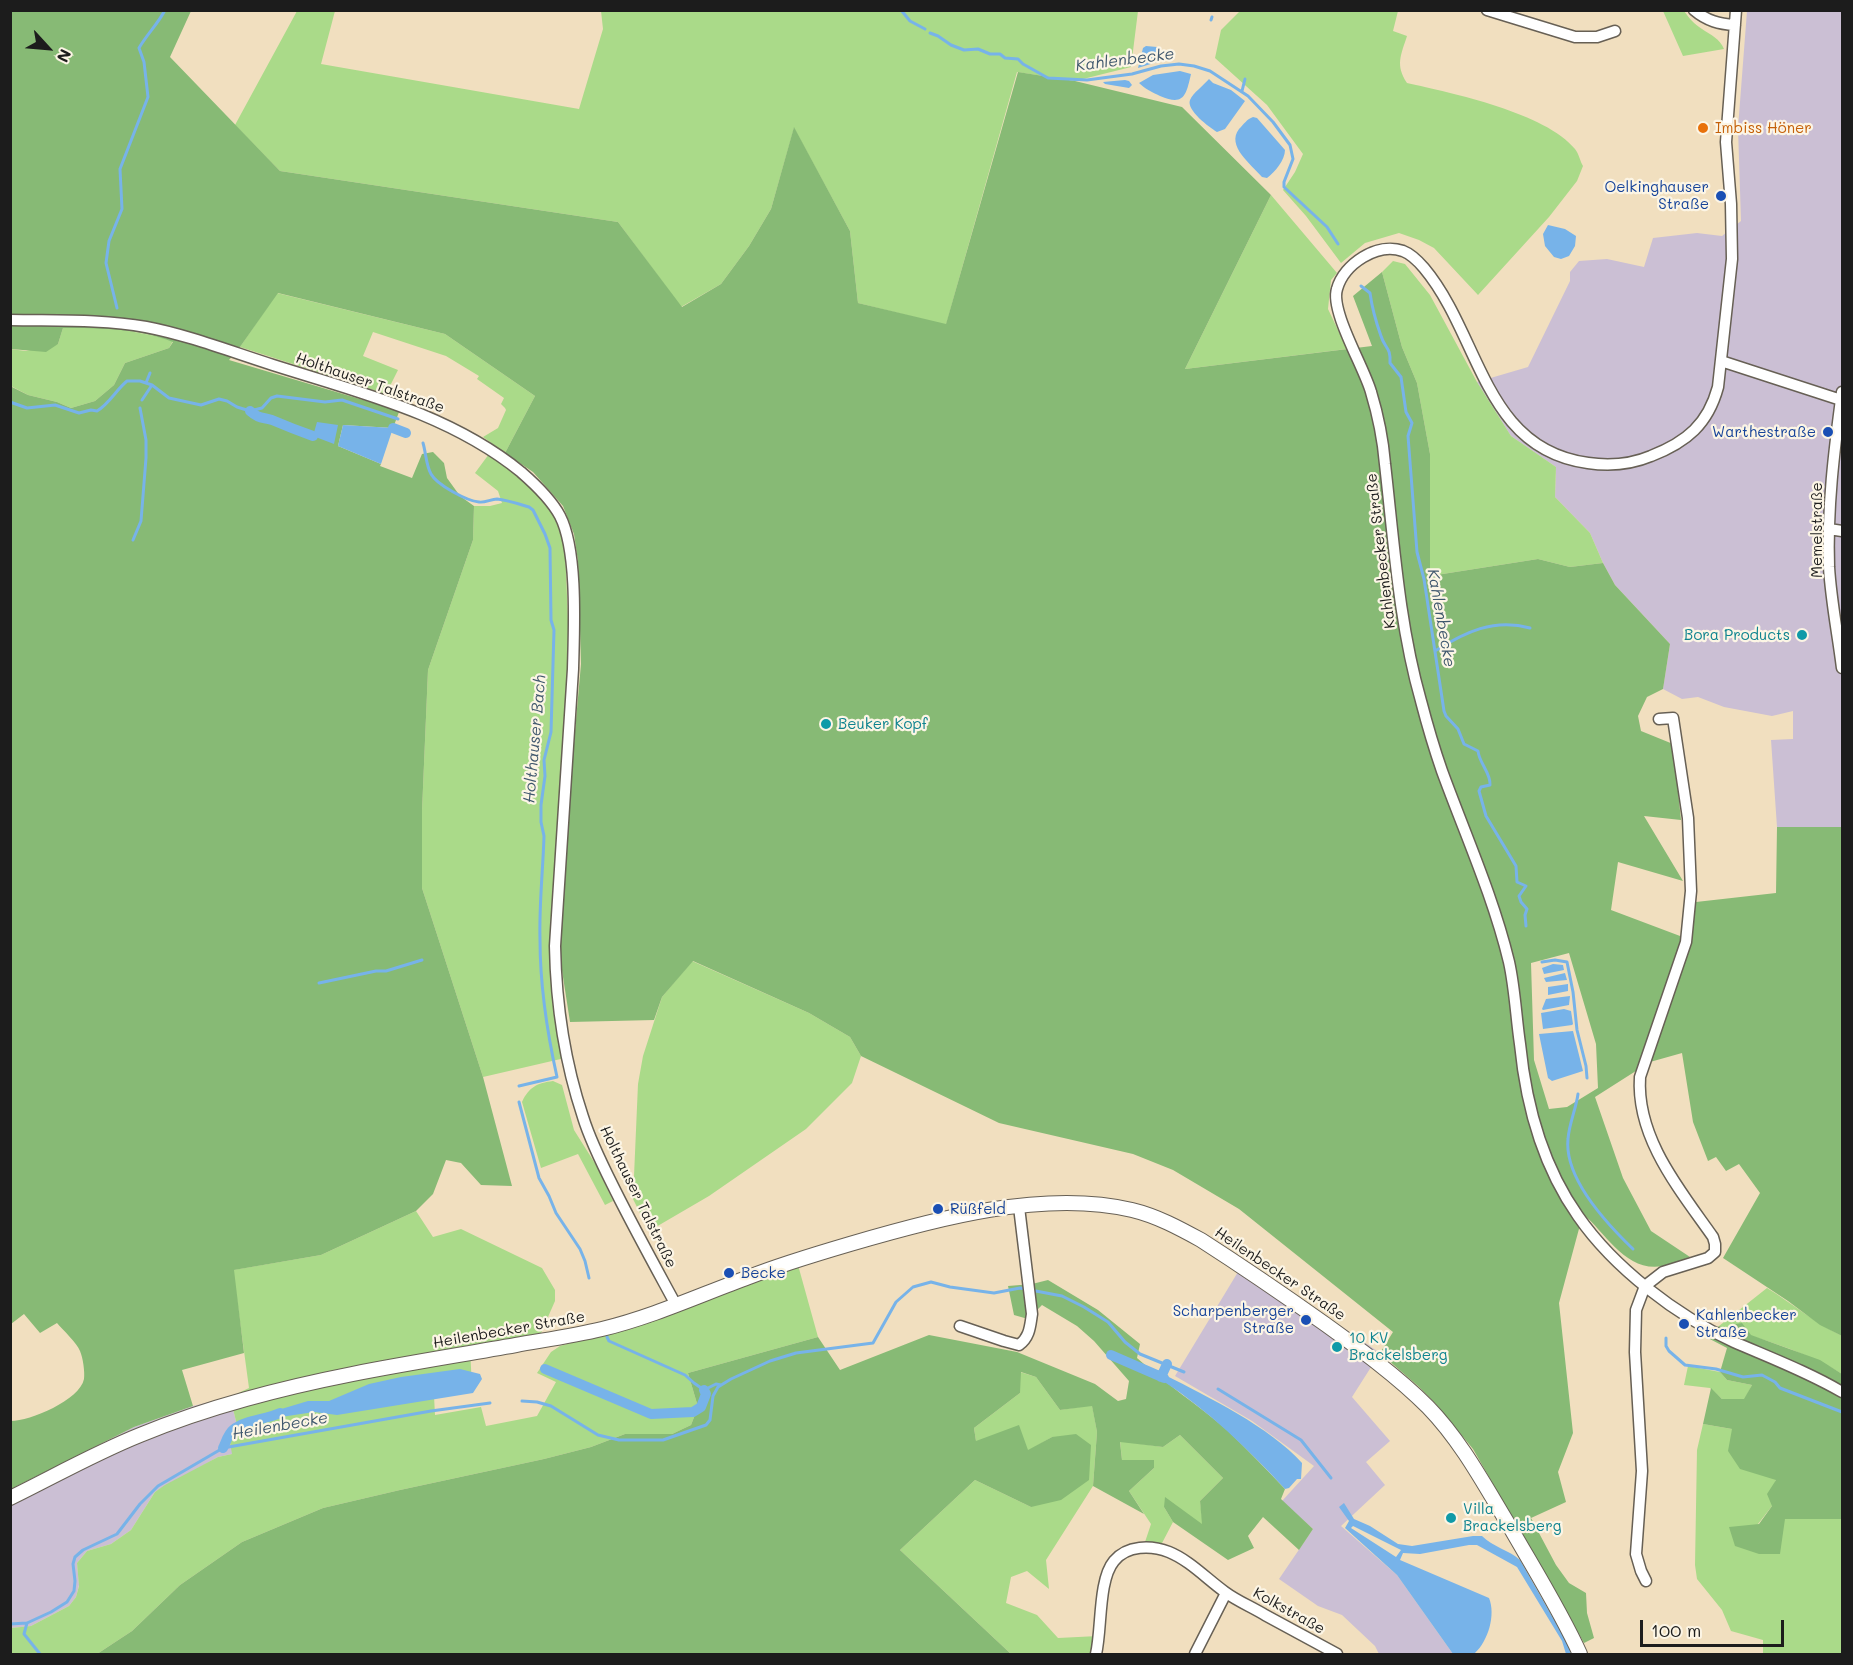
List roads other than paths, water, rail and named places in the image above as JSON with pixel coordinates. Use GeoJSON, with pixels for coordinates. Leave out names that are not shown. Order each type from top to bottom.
{"type":"FeatureCollection","features":[{"type":"Feature","properties":{"kind":"main road","name":"Heilenbecker Straße"},"geometry":{"type":"LineString","coordinates":[[10,1498],[138,1436],[239,1401],[393,1367],[601,1329],[676,1305],[785,1264],[887,1233],[959,1216],[1055,1204],[1095,1205],[1132,1210],[1167,1222],[1192,1235],[1240,1265],[1383,1367],[1429,1409],[1461,1448],[1526,1555],[1580,1654]]}},
{"type":"Feature","properties":{"kind":"street"},"geometry":{"type":"LineString","coordinates":[[1487,10],[1575,37],[1597,37],[1615,31]]}},
{"type":"Feature","properties":{"kind":"street"},"geometry":{"type":"LineString","coordinates":[[1694,10],[1701,17],[1717,24],[1735,25]]}},
{"type":"Feature","properties":{"kind":"street"},"geometry":{"type":"LineString","coordinates":[[1737,10],[1726,142],[1731,204],[1732,259],[1721,361],[1842,396]]}},
{"type":"Feature","properties":{"kind":"street","name":"Kahlenbecker Straße"},"geometry":{"type":"LineString","coordinates":[[1721,361],[1714,401],[1705,418],[1681,442],[1647,458],[1630,462],[1596,464],[1578,461],[1545,451],[1523,435],[1502,412],[1444,299],[1423,266],[1407,252],[1391,249],[1374,252],[1352,265],[1337,286],[1335,299],[1339,317],[1371,391],[1384,448],[1396,569],[1407,643],[1419,696],[1440,766],[1486,888],[1510,967],[1520,1050],[1535,1126],[1548,1164],[1581,1221],[1645,1286],[1700,1324],[1731,1341],[1808,1374],[1842,1392]]}},
{"type":"Feature","properties":{"kind":"street","name":"Holthauser Talstraße"},"geometry":{"type":"LineString","coordinates":[[10,320],[98,322],[148,327],[385,401],[442,423],[482,444],[525,475],[555,508],[566,529],[570,548],[573,622],[573,669],[555,946],[557,985],[576,1094],[592,1141],[630,1220],[676,1305]]}},
{"type":"Feature","properties":{"kind":"street","name":"Memelstraße"},"geometry":{"type":"LineString","coordinates":[[1842,396],[1835,441],[1829,529],[1829,570],[1842,668]]}},
{"type":"Feature","properties":{"kind":"street"},"geometry":{"type":"LineString","coordinates":[[1829,529],[1842,531]]}},
{"type":"Feature","properties":{"kind":"street"},"geometry":{"type":"LineString","coordinates":[[1646,1581],[1636,1554],[1642,1471],[1635,1352],[1636,1311],[1645,1286],[1663,1272],[1708,1258],[1714,1252],[1715,1244],[1713,1237],[1677,1185],[1652,1142],[1640,1092],[1640,1077],[1673,986],[1686,942],[1691,891],[1688,818],[1673,718],[1659,719]]}},
{"type":"Feature","properties":{"kind":"street"},"geometry":{"type":"LineString","coordinates":[[960,1326],[1019,1345],[1025,1341],[1030,1332],[1032,1314],[1029,1276],[1019,1207]]}},
{"type":"Feature","properties":{"kind":"street","name":"Kolkstraße"},"geometry":{"type":"LineString","coordinates":[[1096,1654],[1100,1638],[1106,1574],[1114,1560],[1128,1550],[1142,1547],[1169,1552],[1226,1593],[1337,1654]]}},
{"type":"Feature","properties":{"kind":"street"},"geometry":{"type":"LineString","coordinates":[[1195,1654],[1226,1593]]}},
{"type":"Feature","properties":{"kind":"water"},"geometry":{"type":"Polygon","coordinates":[[[1157,47],[1164,53],[1160,61],[1138,68],[1143,48],[1157,47]]]}},
{"type":"Feature","properties":{"kind":"water"},"geometry":{"type":"Polygon","coordinates":[[[1180,71],[1191,74],[1185,93],[1179,99],[1160,96],[1139,83],[1153,75],[1180,71]]]}},
{"type":"Feature","properties":{"kind":"water"},"geometry":{"type":"Polygon","coordinates":[[[1209,79],[1231,90],[1245,101],[1225,129],[1217,132],[1199,118],[1191,109],[1190,104],[1190,100],[1209,79]]]}},
{"type":"Feature","properties":{"kind":"water"},"geometry":{"type":"Polygon","coordinates":[[[1125,80],[1132,85],[1129,88],[1103,82],[1125,80]]]}},
{"type":"Feature","properties":{"kind":"water"},"geometry":{"type":"Polygon","coordinates":[[[1253,117],[1257,118],[1285,150],[1279,166],[1267,178],[1262,177],[1246,161],[1236,142],[1239,129],[1253,117]]]}},
{"type":"Feature","properties":{"kind":"water"},"geometry":{"type":"Polygon","coordinates":[[[1548,225],[1565,229],[1576,236],[1575,246],[1569,256],[1561,259],[1554,257],[1545,246],[1543,234],[1548,225]]]}},
{"type":"Feature","properties":{"kind":"water"},"geometry":{"type":"Polygon","coordinates":[[[317,422],[338,425],[334,444],[313,436],[317,422]]]}},
{"type":"Feature","properties":{"kind":"water"},"geometry":{"type":"Polygon","coordinates":[[[343,425],[393,428],[381,464],[338,446],[343,425]]]}},
{"type":"Feature","properties":{"kind":"water"},"geometry":{"type":"Polygon","coordinates":[[[1553,964],[1563,965],[1564,970],[1544,974],[1542,968],[1553,964]]]}},
{"type":"Feature","properties":{"kind":"water"},"geometry":{"type":"Polygon","coordinates":[[[1565,973],[1567,980],[1546,982],[1544,978],[1565,973]]]}},
{"type":"Feature","properties":{"kind":"water"},"geometry":{"type":"Polygon","coordinates":[[[1568,984],[1568,991],[1548,995],[1548,987],[1568,984]]]}},
{"type":"Feature","properties":{"kind":"water"},"geometry":{"type":"Polygon","coordinates":[[[1570,996],[1569,1005],[1542,1009],[1546,999],[1570,996]]]}},
{"type":"Feature","properties":{"kind":"water"},"geometry":{"type":"Polygon","coordinates":[[[1564,1009],[1571,1011],[1572,1025],[1543,1029],[1541,1013],[1564,1009]]]}},
{"type":"Feature","properties":{"kind":"water"},"geometry":{"type":"Polygon","coordinates":[[[1573,1031],[1583,1071],[1552,1081],[1548,1078],[1539,1034],[1573,1031]]]}},
{"type":"Feature","properties":{"kind":"water"},"geometry":{"type":"Polygon","coordinates":[[[460,1369],[480,1374],[482,1379],[473,1393],[337,1415],[314,1412],[281,1417],[278,1410],[308,1401],[329,1401],[369,1384],[460,1369]]]}},
{"type":"Feature","properties":{"kind":"water"},"geometry":{"type":"Polygon","coordinates":[[[1165,1375],[1238,1414],[1273,1437],[1302,1463],[1301,1479],[1297,1479],[1285,1489],[1227,1431],[1163,1381],[1165,1375]]]}},
{"type":"Feature","properties":{"kind":"water"},"geometry":{"type":"Polygon","coordinates":[[[1344,1503],[1354,1519],[1370,1526],[1398,1544],[1412,1546],[1482,1536],[1516,1557],[1520,1560],[1569,1646],[1571,1654],[1566,1654],[1562,1641],[1517,1567],[1477,1545],[1420,1554],[1403,1553],[1400,1560],[1489,1598],[1492,1612],[1484,1642],[1475,1654],[1453,1654],[1397,1575],[1345,1528],[1349,1521],[1339,1507],[1344,1503]],[[1353,1526],[1351,1528],[1396,1557],[1401,1550],[1353,1526]]]}},
{"type":"Feature","properties":{"kind":"waterway"},"geometry":{"type":"LineString","coordinates":[[117,308],[106,263],[109,241],[122,209],[120,169],[148,97],[144,62],[139,48],[165,10]]}},
{"type":"Feature","properties":{"kind":"waterway","name":"Kahlenbecke"},"geometry":{"type":"LineString","coordinates":[[901,10],[910,21],[925,29]]}},
{"type":"Feature","properties":{"kind":"waterway","name":"Kahlenbecke"},"geometry":{"type":"LineString","coordinates":[[930,33],[964,50],[978,49],[990,54],[1000,54],[1005,58],[1018,59],[1048,78],[1087,80],[1179,64],[1210,71],[1248,96],[1273,122],[1290,145],[1293,159],[1284,187],[1327,227],[1338,244]]}},
{"type":"Feature","properties":{"kind":"waterway"},"geometry":{"type":"LineString","coordinates":[[1242,91],[1245,79]]}},
{"type":"Feature","properties":{"kind":"waterway","name":"Kahlenbecke"},"geometry":{"type":"LineString","coordinates":[[1361,286],[1370,293],[1377,325],[1390,354],[1390,363],[1401,377],[1406,412],[1412,423],[1408,436],[1417,552],[1424,579],[1444,711],[1458,729],[1464,744],[1478,751],[1489,776],[1490,785],[1481,787],[1479,791],[1486,816],[1516,866],[1517,882],[1526,886],[1519,896],[1527,909],[1526,926]]}},
{"type":"Feature","properties":{"kind":"waterway"},"geometry":{"type":"LineString","coordinates":[[146,383],[150,373]]}},
{"type":"Feature","properties":{"kind":"waterway","name":"Holthauser Bach"},"geometry":{"type":"LineString","coordinates":[[10,402],[27,408],[55,405],[79,413],[97,411],[127,381],[140,381],[152,385],[169,398],[201,405],[219,399],[250,411],[262,408],[271,398],[277,396],[325,402],[342,400],[398,419]]}},
{"type":"Feature","properties":{"kind":"waterway"},"geometry":{"type":"LineString","coordinates":[[142,400],[152,385]]}},
{"type":"Feature","properties":{"kind":"waterway"},"geometry":{"type":"LineString","coordinates":[[133,540],[141,521],[146,458],[146,440],[140,408]]}},
{"type":"Feature","properties":{"kind":"waterway"},"geometry":{"type":"LineString","coordinates":[[250,411],[258,417],[313,436]]}},
{"type":"Feature","properties":{"kind":"waterway"},"geometry":{"type":"LineString","coordinates":[[393,428],[406,433]]}},
{"type":"Feature","properties":{"kind":"waterway","name":"Holthauser Bach"},"geometry":{"type":"LineString","coordinates":[[423,443],[429,470],[439,483],[474,501],[497,499],[529,507],[533,510],[550,548],[551,620],[554,630],[551,732],[544,760],[545,776],[541,805],[544,836],[540,939],[545,1008],[557,1077],[519,1086]]}},
{"type":"Feature","properties":{"kind":"waterway"},"geometry":{"type":"LineString","coordinates":[[1435,651],[1457,638],[1492,626],[1517,625],[1530,628]]}},
{"type":"Feature","properties":{"kind":"waterway"},"geometry":{"type":"LineString","coordinates":[[319,983],[386,971],[422,960]]}},
{"type":"Feature","properties":{"kind":"waterway","name":"Kahlenbecke"},"geometry":{"type":"LineString","coordinates":[[1542,962],[1555,960],[1567,962],[1587,1078]]}},
{"type":"Feature","properties":{"kind":"waterway","name":"Kahlenbecke"},"geometry":{"type":"LineString","coordinates":[[1578,1094],[1568,1139],[1573,1169],[1589,1199],[1611,1227],[1633,1249]]}},
{"type":"Feature","properties":{"kind":"waterway","name":"Holthauser Bach"},"geometry":{"type":"LineString","coordinates":[[519,1102],[539,1178],[556,1213],[580,1249],[589,1278]]}},
{"type":"Feature","properties":{"kind":"waterway","name":"Heilenbecke"},"geometry":{"type":"LineString","coordinates":[[522,1401],[551,1406],[598,1435],[619,1440],[663,1440],[706,1425],[710,1420],[713,1396],[718,1387],[731,1379],[770,1361],[796,1353],[873,1343],[896,1302],[913,1287],[931,1282],[994,1293],[1020,1288],[1062,1296],[1108,1322],[1125,1342],[1140,1354],[1184,1372]]}},
{"type":"Feature","properties":{"kind":"waterway","name":"Holthauser Bach"},"geometry":{"type":"LineString","coordinates":[[607,1337],[609,1341],[685,1375],[704,1390],[716,1384],[721,1385]]}},
{"type":"Feature","properties":{"kind":"waterway","name":"Kahlenbecke"},"geometry":{"type":"LineString","coordinates":[[1666,1338],[1669,1351],[1685,1365],[1716,1369],[1743,1377],[1762,1375],[1775,1382],[1780,1388],[1842,1412]]}},
{"type":"Feature","properties":{"kind":"waterway"},"geometry":{"type":"LineString","coordinates":[[1111,1355],[1164,1378]]}},
{"type":"Feature","properties":{"kind":"waterway"},"geometry":{"type":"LineString","coordinates":[[1161,1377],[1167,1364]]}},
{"type":"Feature","properties":{"kind":"waterway"},"geometry":{"type":"LineString","coordinates":[[545,1369],[651,1414],[693,1412],[701,1407],[706,1394],[704,1390]]}},
{"type":"Feature","properties":{"kind":"waterway","name":"Heilenbecke"},"geometry":{"type":"LineString","coordinates":[[1218,1389],[1301,1440],[1331,1478]]}},
{"type":"Feature","properties":{"kind":"waterway","name":"Heilenbecke"},"geometry":{"type":"LineString","coordinates":[[10,1624],[27,1623],[67,1602],[74,1591],[75,1557],[83,1550],[117,1534],[140,1504],[158,1486],[223,1448],[431,1411],[490,1403]]}},
{"type":"Feature","properties":{"kind":"waterway"},"geometry":{"type":"LineString","coordinates":[[223,1448],[233,1430],[249,1422],[280,1413]]}},
{"type":"Feature","properties":{"kind":"waterway"},"geometry":{"type":"LineString","coordinates":[[27,1623],[24,1634],[40,1654]]}},
{"type":"Feature","properties":{"kind":"place","name":"Imbiss Höner"},"geometry":{"type":"Point","coordinates":[1703,128]}},
{"type":"Feature","properties":{"kind":"place","name":"Oelkinghauser Straße"},"geometry":{"type":"Point","coordinates":[1721,196]}},
{"type":"Feature","properties":{"kind":"place","name":"Warthestraße"},"geometry":{"type":"Point","coordinates":[1828,432]}},
{"type":"Feature","properties":{"kind":"place","name":"Bora Products"},"geometry":{"type":"Point","coordinates":[1802,635]}},
{"type":"Feature","properties":{"kind":"place","name":"Beuker Kopf"},"geometry":{"type":"Point","coordinates":[826,724]}},
{"type":"Feature","properties":{"kind":"place","name":"Rüßfeld"},"geometry":{"type":"Point","coordinates":[938,1209]}},
{"type":"Feature","properties":{"kind":"place","name":"Becke"},"geometry":{"type":"Point","coordinates":[729,1273]}},
{"type":"Feature","properties":{"kind":"place","name":"Scharpenberger Straße"},"geometry":{"type":"Point","coordinates":[1306,1320]}},
{"type":"Feature","properties":{"kind":"place","name":"Kahlenbecker Straße"},"geometry":{"type":"Point","coordinates":[1684,1324]}},
{"type":"Feature","properties":{"kind":"place","name":"10 KV Brackelsberg"},"geometry":{"type":"Point","coordinates":[1337,1347]}},
{"type":"Feature","properties":{"kind":"place","name":"Villa Brackelsberg"},"geometry":{"type":"Point","coordinates":[1451,1518]}}]}
